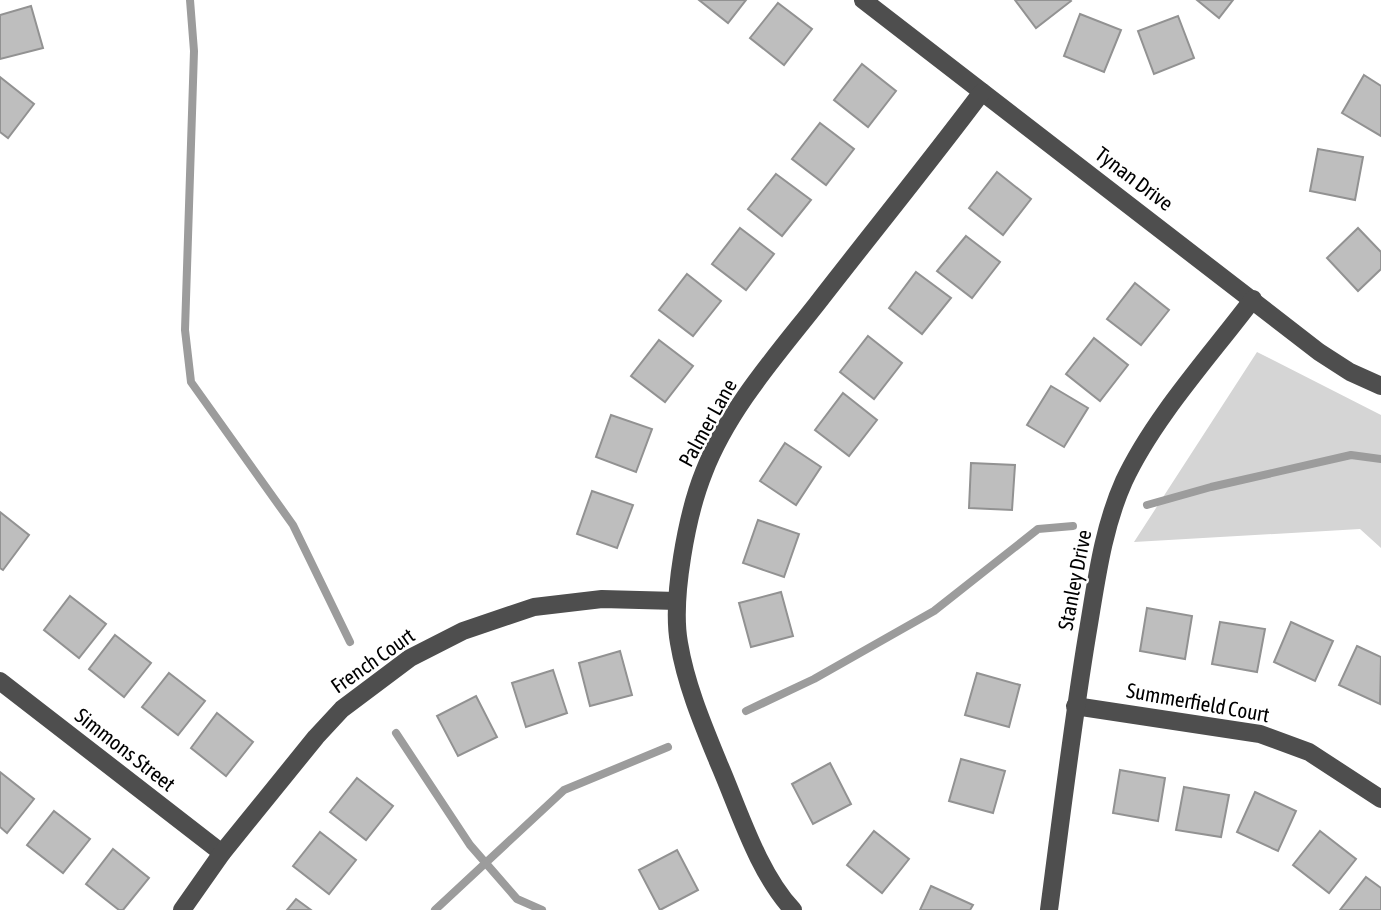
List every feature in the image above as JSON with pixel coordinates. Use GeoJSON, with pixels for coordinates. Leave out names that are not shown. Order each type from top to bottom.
{"type":"FeatureCollection","features":[{"type":"Feature","properties":{"kind":"street","name":"Tynan Drive"},"geometry":{"type":"LineString","coordinates":[[863,0],[1319,352],[1349,372],[1381,386]]}},
{"type":"Feature","properties":{"kind":"street","name":"Palmer Lane"},"geometry":{"type":"LineString","coordinates":[[785,907],[763,866],[700,718],[679,643],[677,601],[687,532],[704,472],[729,422],[765,369],[982,92]]}},
{"type":"Feature","properties":{"kind":"street","name":"Stanley Drive"},"geometry":{"type":"LineString","coordinates":[[1049,910],[1075,706],[1100,556],[1124,482],[1146,439],[1253,299]]}},
{"type":"Feature","properties":{"kind":"street","name":"French Court"},"geometry":{"type":"LineString","coordinates":[[182,910],[222,853],[316,737],[342,709],[410,658],[463,631],[534,607],[602,599],[677,601]]}},
{"type":"Feature","properties":{"kind":"street","name":"Simmons Street"},"geometry":{"type":"LineString","coordinates":[[0,681],[222,853]]}},
{"type":"Feature","properties":{"kind":"street","name":"Summerfield Court"},"geometry":{"type":"LineString","coordinates":[[1075,706],[1260,734],[1309,752],[1381,799]]}},
{"type":"Feature","properties":{"kind":"shaded area"},"geometry":{"type":"Polygon","coordinates":[[[1257,352],[1381,415],[1381,548],[1360,529],[1134,542],[1257,352]]]}},
{"type":"Feature","properties":{"kind":"building"},"geometry":{"type":"Polygon","coordinates":[[[699,0],[746,0],[728,23],[699,0]]]}},
{"type":"Feature","properties":{"kind":"building"},"geometry":{"type":"Polygon","coordinates":[[[1015,0],[1070,0],[1071,1],[1036,28],[1015,0]]]}},
{"type":"Feature","properties":{"kind":"building"},"geometry":{"type":"Polygon","coordinates":[[[1197,0],[1233,0],[1219,18],[1197,0]]]}},
{"type":"Feature","properties":{"kind":"building"},"geometry":{"type":"Polygon","coordinates":[[[778,3],[812,29],[784,65],[750,38],[778,3]]]}},
{"type":"Feature","properties":{"kind":"building"},"geometry":{"type":"Polygon","coordinates":[[[31,6],[43,48],[0,59],[0,15],[31,6]]]}},
{"type":"Feature","properties":{"kind":"building"},"geometry":{"type":"Polygon","coordinates":[[[1080,14],[1121,30],[1104,72],[1064,56],[1080,14]]]}},
{"type":"Feature","properties":{"kind":"building"},"geometry":{"type":"Polygon","coordinates":[[[1178,16],[1194,58],[1154,74],[1138,31],[1178,16]]]}},
{"type":"Feature","properties":{"kind":"building"},"geometry":{"type":"Polygon","coordinates":[[[862,64],[896,91],[868,127],[834,100],[862,64]]]}},
{"type":"Feature","properties":{"kind":"building"},"geometry":{"type":"Polygon","coordinates":[[[1364,75],[1381,86],[1381,136],[1342,113],[1364,75]]]}},
{"type":"Feature","properties":{"kind":"building"},"geometry":{"type":"Polygon","coordinates":[[[0,77],[34,104],[8,138],[0,132],[0,77]]]}},
{"type":"Feature","properties":{"kind":"building"},"geometry":{"type":"Polygon","coordinates":[[[820,123],[854,149],[826,185],[792,159],[820,123]]]}},
{"type":"Feature","properties":{"kind":"building"},"geometry":{"type":"Polygon","coordinates":[[[1318,149],[1363,157],[1355,200],[1310,191],[1318,149]]]}},
{"type":"Feature","properties":{"kind":"building"},"geometry":{"type":"Polygon","coordinates":[[[997,172],[1031,199],[1003,235],[969,208],[997,172]]]}},
{"type":"Feature","properties":{"kind":"building"},"geometry":{"type":"Polygon","coordinates":[[[776,174],[811,200],[782,236],[748,209],[776,174]]]}},
{"type":"Feature","properties":{"kind":"building"},"geometry":{"type":"Polygon","coordinates":[[[740,228],[774,254],[746,290],[712,264],[740,228]]]}},
{"type":"Feature","properties":{"kind":"building"},"geometry":{"type":"Polygon","coordinates":[[[1358,228],[1381,252],[1381,269],[1358,291],[1327,258],[1358,228]]]}},
{"type":"Feature","properties":{"kind":"building"},"geometry":{"type":"Polygon","coordinates":[[[966,236],[1000,262],[972,298],[937,271],[966,236]]]}},
{"type":"Feature","properties":{"kind":"building"},"geometry":{"type":"Polygon","coordinates":[[[916,272],[951,298],[922,334],[889,308],[916,272]]]}},
{"type":"Feature","properties":{"kind":"building"},"geometry":{"type":"Polygon","coordinates":[[[687,274],[721,301],[693,336],[659,310],[687,274]]]}},
{"type":"Feature","properties":{"kind":"building"},"geometry":{"type":"Polygon","coordinates":[[[1135,283],[1169,310],[1141,345],[1107,319],[1135,283]]]}},
{"type":"Feature","properties":{"kind":"building"},"geometry":{"type":"Polygon","coordinates":[[[868,336],[902,363],[874,399],[840,372],[868,336]]]}},
{"type":"Feature","properties":{"kind":"building"},"geometry":{"type":"Polygon","coordinates":[[[1094,338],[1128,365],[1100,401],[1066,374],[1094,338]]]}},
{"type":"Feature","properties":{"kind":"building"},"geometry":{"type":"Polygon","coordinates":[[[659,340],[693,366],[665,402],[631,376],[659,340]]]}},
{"type":"Feature","properties":{"kind":"building"},"geometry":{"type":"Polygon","coordinates":[[[1051,386],[1088,408],[1064,447],[1027,425],[1051,386]]]}},
{"type":"Feature","properties":{"kind":"building"},"geometry":{"type":"Polygon","coordinates":[[[843,393],[877,420],[849,456],[815,430],[843,393]]]}},
{"type":"Feature","properties":{"kind":"building"},"geometry":{"type":"Polygon","coordinates":[[[611,415],[652,429],[636,472],[596,457],[611,415]]]}},
{"type":"Feature","properties":{"kind":"building"},"geometry":{"type":"Polygon","coordinates":[[[785,443],[821,467],[796,505],[760,481],[785,443]]]}},
{"type":"Feature","properties":{"kind":"building"},"geometry":{"type":"Polygon","coordinates":[[[971,463],[1015,465],[1012,510],[969,508],[971,463]]]}},
{"type":"Feature","properties":{"kind":"building"},"geometry":{"type":"Polygon","coordinates":[[[592,491],[633,505],[617,548],[577,534],[592,491]]]}},
{"type":"Feature","properties":{"kind":"building"},"geometry":{"type":"Polygon","coordinates":[[[0,512],[29,535],[3,570],[0,568],[0,512]]]}},
{"type":"Feature","properties":{"kind":"building"},"geometry":{"type":"Polygon","coordinates":[[[758,520],[799,534],[784,577],[743,563],[758,520]]]}},
{"type":"Feature","properties":{"kind":"building"},"geometry":{"type":"Polygon","coordinates":[[[781,592],[793,636],[751,647],[739,603],[781,592]]]}},
{"type":"Feature","properties":{"kind":"building"},"geometry":{"type":"Polygon","coordinates":[[[70,596],[106,624],[79,658],[44,630],[70,596]]]}},
{"type":"Feature","properties":{"kind":"building"},"geometry":{"type":"Polygon","coordinates":[[[1147,608],[1192,616],[1185,659],[1140,651],[1147,608]]]}},
{"type":"Feature","properties":{"kind":"building"},"geometry":{"type":"Polygon","coordinates":[[[1220,622],[1265,629],[1257,672],[1212,664],[1220,622]]]}},
{"type":"Feature","properties":{"kind":"building"},"geometry":{"type":"Polygon","coordinates":[[[1291,622],[1333,641],[1315,681],[1274,662],[1291,622]]]}},
{"type":"Feature","properties":{"kind":"building"},"geometry":{"type":"Polygon","coordinates":[[[115,635],[151,663],[124,697],[89,669],[115,635]]]}},
{"type":"Feature","properties":{"kind":"building"},"geometry":{"type":"Polygon","coordinates":[[[1357,646],[1381,657],[1380,704],[1339,685],[1357,646]]]}},
{"type":"Feature","properties":{"kind":"building"},"geometry":{"type":"Polygon","coordinates":[[[620,651],[632,695],[590,706],[579,663],[620,651]]]}},
{"type":"Feature","properties":{"kind":"building"},"geometry":{"type":"Polygon","coordinates":[[[553,670],[567,713],[526,727],[512,683],[553,670]]]}},
{"type":"Feature","properties":{"kind":"building"},"geometry":{"type":"Polygon","coordinates":[[[169,673],[205,701],[178,735],[142,707],[169,673]]]}},
{"type":"Feature","properties":{"kind":"building"},"geometry":{"type":"Polygon","coordinates":[[[977,673],[1020,685],[1009,727],[965,715],[977,673]]]}},
{"type":"Feature","properties":{"kind":"building"},"geometry":{"type":"Polygon","coordinates":[[[476,696],[497,737],[458,756],[437,716],[476,696]]]}},
{"type":"Feature","properties":{"kind":"building"},"geometry":{"type":"Polygon","coordinates":[[[217,713],[253,742],[226,776],[191,748],[217,713]]]}},
{"type":"Feature","properties":{"kind":"building"},"geometry":{"type":"Polygon","coordinates":[[[961,759],[1005,771],[993,813],[949,801],[961,759]]]}},
{"type":"Feature","properties":{"kind":"building"},"geometry":{"type":"Polygon","coordinates":[[[830,763],[851,804],[813,824],[792,784],[830,763]]]}},
{"type":"Feature","properties":{"kind":"building"},"geometry":{"type":"Polygon","coordinates":[[[1120,770],[1165,778],[1158,821],[1113,813],[1120,770]]]}},
{"type":"Feature","properties":{"kind":"building"},"geometry":{"type":"Polygon","coordinates":[[[0,772],[34,799],[7,833],[0,827],[0,772]]]}},
{"type":"Feature","properties":{"kind":"building"},"geometry":{"type":"Polygon","coordinates":[[[357,778],[393,806],[366,840],[330,812],[357,778]]]}},
{"type":"Feature","properties":{"kind":"building"},"geometry":{"type":"Polygon","coordinates":[[[1184,787],[1229,795],[1221,837],[1176,830],[1184,787]]]}},
{"type":"Feature","properties":{"kind":"building"},"geometry":{"type":"Polygon","coordinates":[[[1255,792],[1296,811],[1278,851],[1237,832],[1255,792]]]}},
{"type":"Feature","properties":{"kind":"building"},"geometry":{"type":"Polygon","coordinates":[[[54,811],[90,839],[63,873],[27,845],[54,811]]]}},
{"type":"Feature","properties":{"kind":"building"},"geometry":{"type":"Polygon","coordinates":[[[874,831],[909,859],[882,893],[847,865],[874,831]]]}},
{"type":"Feature","properties":{"kind":"building"},"geometry":{"type":"Polygon","coordinates":[[[1320,831],[1356,859],[1329,893],[1293,865],[1320,831]]]}},
{"type":"Feature","properties":{"kind":"building"},"geometry":{"type":"Polygon","coordinates":[[[320,832],[356,860],[329,894],[293,866],[320,832]]]}},
{"type":"Feature","properties":{"kind":"building"},"geometry":{"type":"Polygon","coordinates":[[[113,849],[149,878],[123,910],[119,910],[86,884],[113,849]]]}},
{"type":"Feature","properties":{"kind":"building"},"geometry":{"type":"Polygon","coordinates":[[[677,850],[698,890],[660,910],[639,870],[677,850]]]}},
{"type":"Feature","properties":{"kind":"building"},"geometry":{"type":"Polygon","coordinates":[[[1366,877],[1381,888],[1381,910],[1340,910],[1366,877]]]}},
{"type":"Feature","properties":{"kind":"building"},"geometry":{"type":"Polygon","coordinates":[[[931,886],[973,905],[970,910],[920,910],[931,886]]]}},
{"type":"Feature","properties":{"kind":"building"},"geometry":{"type":"Polygon","coordinates":[[[296,899],[311,910],[287,910],[296,899]]]}},
{"type":"Feature","properties":{"kind":"waterway"},"geometry":{"type":"LineString","coordinates":[[190,0],[194,51],[185,330],[191,382],[293,525],[350,642]]}},
{"type":"Feature","properties":{"kind":"waterway"},"geometry":{"type":"LineString","coordinates":[[1147,505],[1211,487],[1351,455],[1381,459]]}},
{"type":"Feature","properties":{"kind":"waterway"},"geometry":{"type":"LineString","coordinates":[[746,711],[814,679],[934,611],[1038,529],[1073,526]]}},
{"type":"Feature","properties":{"kind":"waterway"},"geometry":{"type":"LineString","coordinates":[[396,733],[470,845],[517,899],[542,910]]}},
{"type":"Feature","properties":{"kind":"waterway"},"geometry":{"type":"LineString","coordinates":[[435,910],[564,790],[668,747]]}}]}
